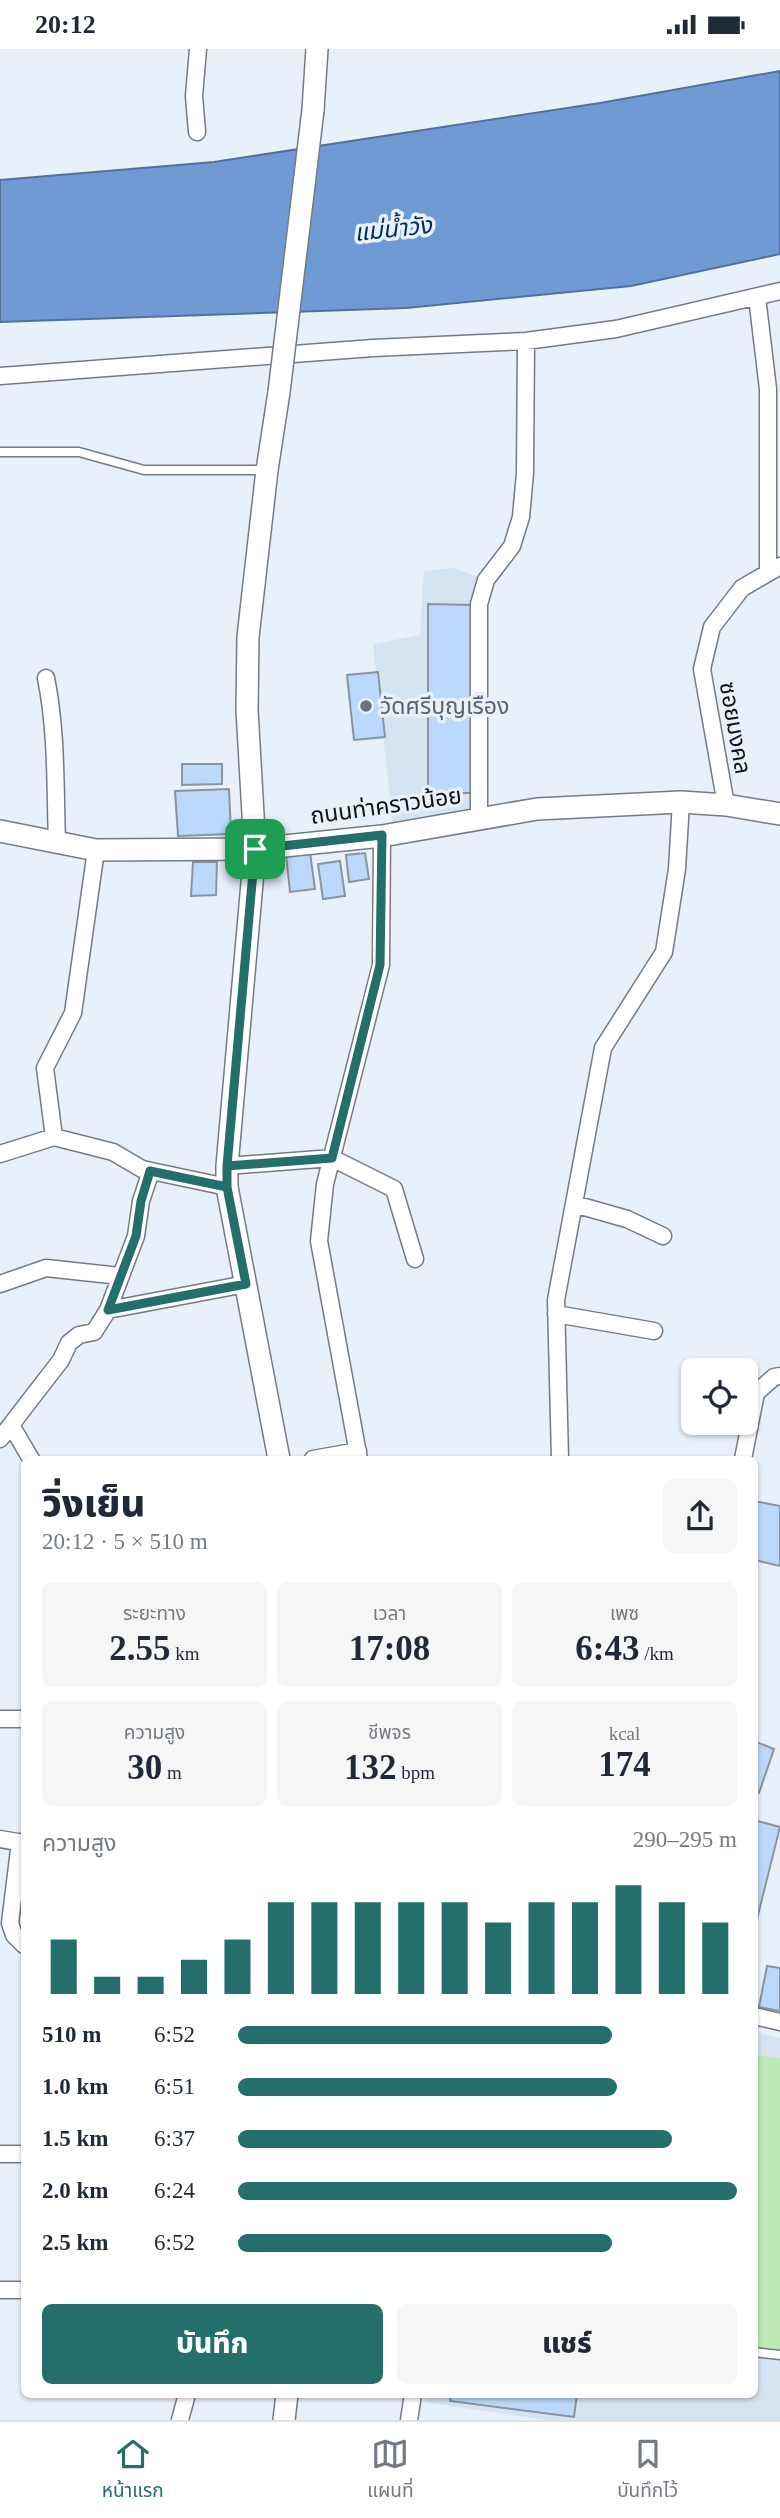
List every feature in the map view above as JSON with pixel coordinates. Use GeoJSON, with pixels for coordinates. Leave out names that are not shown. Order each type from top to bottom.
{"type":"FeatureCollection","features":[{"type":"Feature","properties":{"kind":"street"},"geometry":{"type":"LineString","coordinates":[[197,132],[194,96],[198,49]]}},
{"type":"Feature","properties":{"kind":"street"},"geometry":{"type":"LineString","coordinates":[[278,1456],[227,1177],[255,849],[247,710],[248,637],[313,110],[317,49]]}},
{"type":"Feature","properties":{"kind":"street"},"geometry":{"type":"LineString","coordinates":[[0,376],[373,348],[527,341],[616,329],[780,291]]}},
{"type":"Feature","properties":{"kind":"street"},"geometry":{"type":"LineString","coordinates":[[757,297],[768,389],[774,569]]}},
{"type":"Feature","properties":{"kind":"street"},"geometry":{"type":"LineString","coordinates":[[479,820],[479,604],[486,580],[512,546],[520,517],[525,473],[527,341]]}},
{"type":"Feature","properties":{"kind":"street","name":"ซอยมงคล"},"geometry":{"type":"LineString","coordinates":[[726,805],[702,669],[712,627],[742,588],[774,569]]}},
{"type":"Feature","properties":{"kind":"street"},"geometry":{"type":"LineString","coordinates":[[46,678],[52,713],[57,842]]}},
{"type":"Feature","properties":{"kind":"street"},"geometry":{"type":"LineString","coordinates":[[560,1456],[556,1300],[603,1048],[664,952],[677,869],[681,802]]}},
{"type":"Feature","properties":{"kind":"street","name":"ถนนท่าคราวน้อย"},"geometry":{"type":"LineString","coordinates":[[0,831],[96,850],[255,849],[382,835],[537,809],[681,802],[726,805],[780,814]]}},
{"type":"Feature","properties":{"kind":"street"},"geometry":{"type":"LineString","coordinates":[[359,1455],[319,1241],[325,1184],[380,965],[382,835]]}},
{"type":"Feature","properties":{"kind":"street"},"geometry":{"type":"LineString","coordinates":[[54,1137],[44,1068],[73,1013],[96,850]]}},
{"type":"Feature","properties":{"kind":"street"},"geometry":{"type":"LineString","coordinates":[[0,1154],[54,1137],[113,1152],[150,1171],[227,1177],[332,1158],[394,1189],[415,1259]]}},
{"type":"Feature","properties":{"kind":"street"},"geometry":{"type":"LineString","coordinates":[[0,1439],[61,1360],[69,1343],[79,1335],[94,1332],[108,1310],[136,1236],[141,1201],[150,1171]]}},
{"type":"Feature","properties":{"kind":"street"},"geometry":{"type":"LineString","coordinates":[[574,1204],[627,1219],[663,1236]]}},
{"type":"Feature","properties":{"kind":"street"},"geometry":{"type":"LineString","coordinates":[[0,1284],[46,1268],[120,1276]]}},
{"type":"Feature","properties":{"kind":"street"},"geometry":{"type":"LineString","coordinates":[[108,1310],[246,1284]]}},
{"type":"Feature","properties":{"kind":"street"},"geometry":{"type":"LineString","coordinates":[[556,1314],[654,1331]]}},
{"type":"Feature","properties":{"kind":"street"},"geometry":{"type":"LineString","coordinates":[[744,1456],[756,1393],[774,1377],[780,1376]]}},
{"type":"Feature","properties":{"kind":"street"},"geometry":{"type":"LineString","coordinates":[[11,1425],[29,1456]]}},
{"type":"Feature","properties":{"kind":"street"},"geometry":{"type":"LineString","coordinates":[[0,1719],[21,1719]]}},
{"type":"Feature","properties":{"kind":"street"},"geometry":{"type":"LineString","coordinates":[[0,1839],[21,1842]]}},
{"type":"Feature","properties":{"kind":"street"},"geometry":{"type":"LineString","coordinates":[[21,1849],[10,1923],[14,1935],[21,1942]]}},
{"type":"Feature","properties":{"kind":"street"},"geometry":{"type":"LineString","coordinates":[[758,2017],[780,2022]]}},
{"type":"Feature","properties":{"kind":"street"},"geometry":{"type":"LineString","coordinates":[[0,2154],[21,2154]]}},
{"type":"Feature","properties":{"kind":"street"},"geometry":{"type":"LineString","coordinates":[[0,2290],[21,2290]]}},
{"type":"Feature","properties":{"kind":"street"},"geometry":{"type":"LineString","coordinates":[[180,2420],[186,2398]]}},
{"type":"Feature","properties":{"kind":"street"},"geometry":{"type":"LineString","coordinates":[[284,2420],[287,2398]]}},
{"type":"Feature","properties":{"kind":"street"},"geometry":{"type":"LineString","coordinates":[[409,2420],[412,2398]]}},
{"type":"Feature","properties":{"kind":"lane"},"geometry":{"type":"LineString","coordinates":[[0,452],[79,452],[144,470],[267,470]]}},
{"type":"Feature","properties":{"kind":"lane"},"geometry":{"type":"LineString","coordinates":[[758,2352],[780,2355]]}},
{"type":"Feature","properties":{"kind":"shaded area"},"geometry":{"type":"Polygon","coordinates":[[[454,568],[486,580],[479,820],[394,834],[373,644],[420,635],[424,571],[454,568]]]}},
{"type":"Feature","properties":{"kind":"shaded area"},"geometry":{"type":"Polygon","coordinates":[[[758,2033],[780,2038],[780,2420],[544,2420],[425,2402],[426,2398],[758,2398],[758,2033]]]}},
{"type":"Feature","properties":{"kind":"green space"},"geometry":{"type":"Polygon","coordinates":[[[758,2055],[780,2058],[780,2353],[758,2350],[758,2055]]]}},
{"type":"Feature","properties":{"kind":"water","name":"แม่น้ำวัง"},"geometry":{"type":"Polygon","coordinates":[[[780,71],[780,254],[631,286],[406,308],[0,322],[0,180],[214,162],[600,103],[780,71]]]}},
{"type":"Feature","properties":{"kind":"building"},"geometry":{"type":"Polygon","coordinates":[[[428,604],[472,605],[472,793],[428,793],[428,604]]]}},
{"type":"Feature","properties":{"kind":"building","name":"วัดศรีบุญเรือง"},"geometry":{"type":"Polygon","coordinates":[[[378,672],[385,737],[354,740],[347,675],[378,672]]]}},
{"type":"Feature","properties":{"kind":"building"},"geometry":{"type":"Polygon","coordinates":[[[182,764],[222,764],[222,784],[182,785],[182,764]]]}},
{"type":"Feature","properties":{"kind":"building"},"geometry":{"type":"Polygon","coordinates":[[[229,789],[231,834],[178,836],[175,791],[229,789]]]}},
{"type":"Feature","properties":{"kind":"building"},"geometry":{"type":"Polygon","coordinates":[[[310,852],[315,889],[290,892],[286,855],[310,852]]]}},
{"type":"Feature","properties":{"kind":"building"},"geometry":{"type":"Polygon","coordinates":[[[365,853],[369,879],[349,882],[346,855],[365,853]]]}},
{"type":"Feature","properties":{"kind":"building"},"geometry":{"type":"Polygon","coordinates":[[[340,861],[345,896],[323,899],[318,864],[340,861]]]}},
{"type":"Feature","properties":{"kind":"building"},"geometry":{"type":"Polygon","coordinates":[[[193,862],[217,862],[216,895],[191,896],[193,862]]]}},
{"type":"Feature","properties":{"kind":"building"},"geometry":{"type":"Polygon","coordinates":[[[758,1502],[780,1506],[780,1566],[758,1561],[758,1502]]]}},
{"type":"Feature","properties":{"kind":"building"},"geometry":{"type":"Polygon","coordinates":[[[758,1743],[774,1749],[758,1793],[758,1743]]]}},
{"type":"Feature","properties":{"kind":"building"},"geometry":{"type":"Polygon","coordinates":[[[758,1821],[780,1827],[758,1915],[758,1821]]]}},
{"type":"Feature","properties":{"kind":"building"},"geometry":{"type":"Polygon","coordinates":[[[767,1966],[780,1968],[780,2011],[759,2007],[767,1966]]]}},
{"type":"Feature","properties":{"kind":"building"},"geometry":{"type":"Polygon","coordinates":[[[450,2398],[576,2398],[574,2417],[450,2401],[450,2398]]]}},
{"type":"Feature","properties":{"kind":"place","name":"วัดศรีบุญเรือง"},"geometry":{"type":"Point","coordinates":[366,706]}},
{"type":"Feature","properties":{"kind":"route"},"geometry":{"type":"LineString","coordinates":[[255,849],[227,1166],[227,1187],[150,1171],[141,1201],[136,1236],[108,1310],[246,1284],[227,1187],[227,1166],[332,1158],[380,965],[382,835],[255,849]]}}]}
